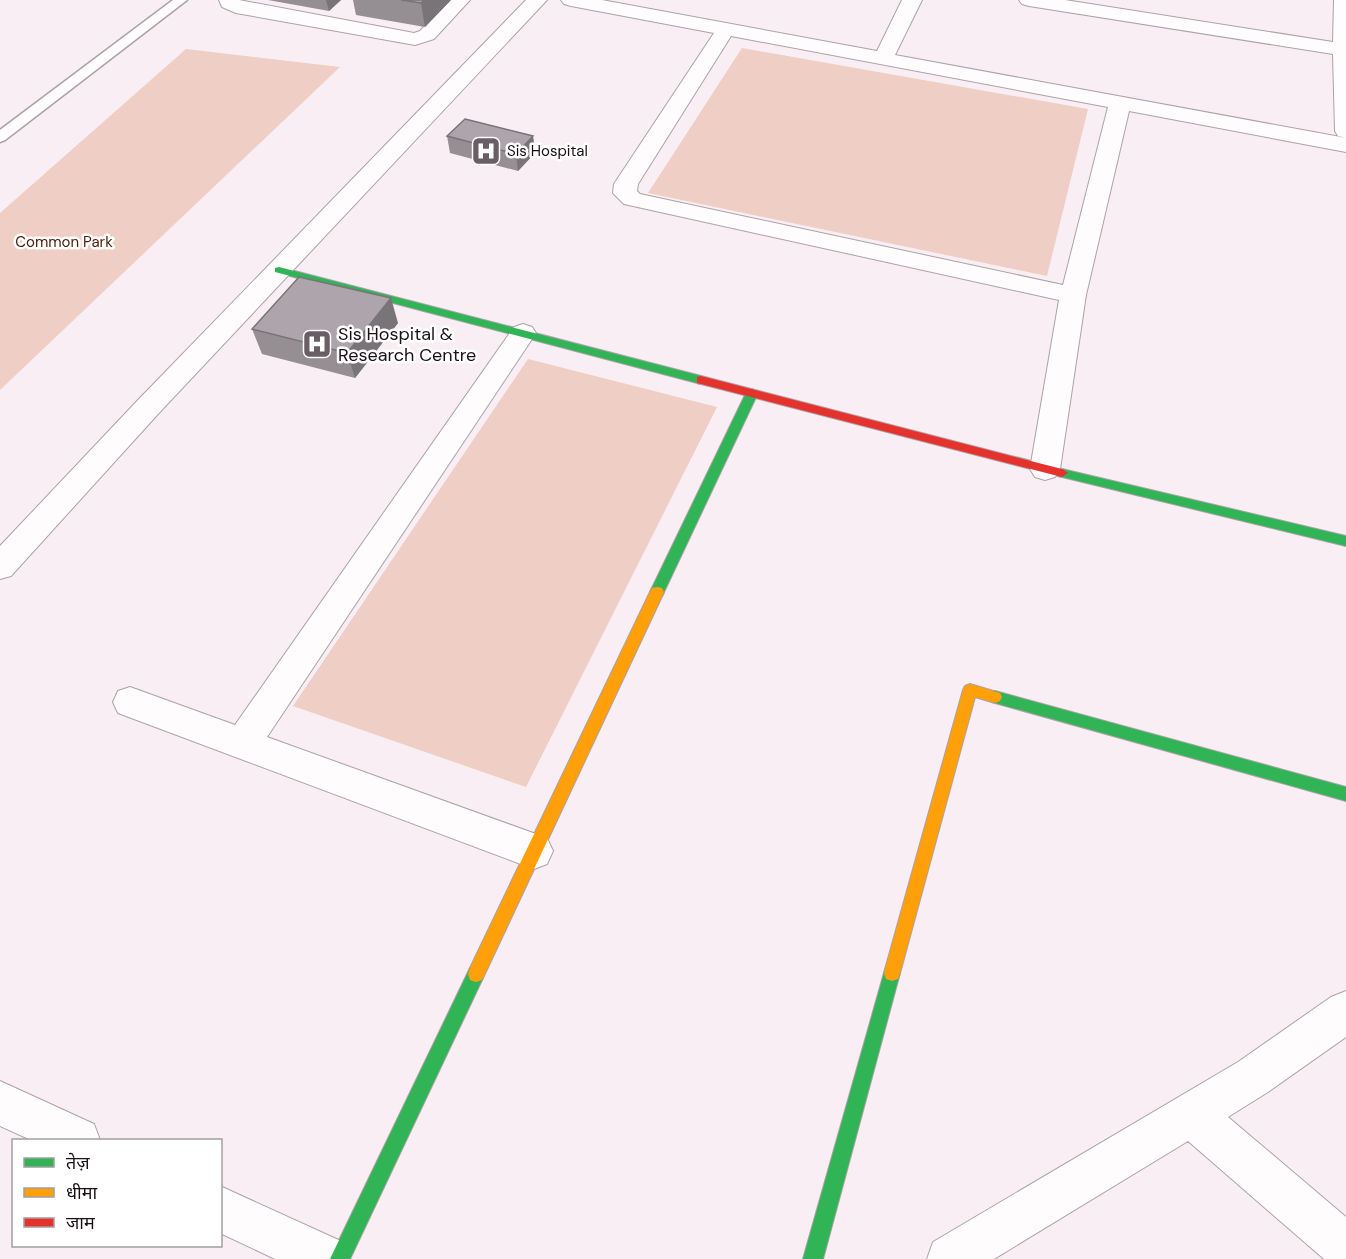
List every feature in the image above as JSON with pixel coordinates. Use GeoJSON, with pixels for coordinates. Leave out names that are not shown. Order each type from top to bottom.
{"type":"FeatureCollection","features":[{"type":"Feature","properties":{"kind":"street"},"geometry":{"type":"LineString","coordinates":[[229,0],[229,3],[236,7],[415,39],[427,35],[460,0]]}},
{"type":"Feature","properties":{"kind":"street"},"geometry":{"type":"LineString","coordinates":[[0,567],[537,0]]}},
{"type":"Feature","properties":{"kind":"street"},"geometry":{"type":"LineString","coordinates":[[570,0],[1346,145]]}},
{"type":"Feature","properties":{"kind":"street"},"geometry":{"type":"LineString","coordinates":[[883,59],[912,0]]}},
{"type":"Feature","properties":{"kind":"street"},"geometry":{"type":"LineString","coordinates":[[1029,0],[1085,4],[1343,50]]}},
{"type":"Feature","properties":{"kind":"street"},"geometry":{"type":"LineString","coordinates":[[1344,0],[1346,131]]}},
{"type":"Feature","properties":{"kind":"street"},"geometry":{"type":"LineString","coordinates":[[726,29],[626,184],[625,193],[632,200],[1073,296]]}},
{"type":"Feature","properties":{"kind":"street"},"geometry":{"type":"LineString","coordinates":[[1045,469],[1073,296],[1120,103]]}},
{"type":"Feature","properties":{"kind":"street"},"geometry":{"type":"LineString","coordinates":[[279,270],[1045,469],[1346,541]]}},
{"type":"Feature","properties":{"kind":"street"},"geometry":{"type":"LineString","coordinates":[[243,744],[523,333]]}},
{"type":"Feature","properties":{"kind":"street"},"geometry":{"type":"LineString","coordinates":[[340,1259],[752,393]]}},
{"type":"Feature","properties":{"kind":"street"},"geometry":{"type":"LineString","coordinates":[[813,1259],[970,690],[1346,794]]}},
{"type":"Feature","properties":{"kind":"street"},"geometry":{"type":"LineString","coordinates":[[130,702],[534,851]]}},
{"type":"Feature","properties":{"kind":"street"},"geometry":{"type":"LineString","coordinates":[[950,1259],[1253,1077],[1346,1012]]}},
{"type":"Feature","properties":{"kind":"street"},"geometry":{"type":"LineString","coordinates":[[0,1104],[76,1139]]}},
{"type":"Feature","properties":{"kind":"street"},"geometry":{"type":"LineString","coordinates":[[1191,1114],[1346,1247]]}},
{"type":"Feature","properties":{"kind":"street"},"geometry":{"type":"LineString","coordinates":[[222,1210],[326,1259]]}},
{"type":"Feature","properties":{"kind":"lane"},"geometry":{"type":"LineString","coordinates":[[0,137],[181,0]]}},
{"type":"Feature","properties":{"kind":"green space"},"geometry":{"type":"Polygon","coordinates":[[[742,48],[1088,109],[1047,276],[648,193],[742,48]]]}},
{"type":"Feature","properties":{"kind":"green space","name":"Common Park"},"geometry":{"type":"Polygon","coordinates":[[[186,49],[340,67],[0,390],[0,213],[186,49]]]}},
{"type":"Feature","properties":{"kind":"green space"},"geometry":{"type":"Polygon","coordinates":[[[528,359],[717,407],[526,787],[293,706],[528,359]]]}},
{"type":"Feature","properties":{"kind":"building"},"geometry":{"type":"Polygon","coordinates":[[[401,0],[424,0],[421,3],[401,0]]]}},
{"type":"Feature","properties":{"kind":"building"},"geometry":{"type":"Polygon","coordinates":[[[465,119],[533,136],[516,154],[447,136],[465,119]]]}},
{"type":"Feature","properties":{"kind":"building"},"geometry":{"type":"Polygon","coordinates":[[[299,277],[391,298],[347,353],[252,329],[299,277]]]}},
{"type":"Feature","properties":{"kind":"traffic: fast"},"geometry":{"type":"LineString","coordinates":[[279,270],[701,380]]}},
{"type":"Feature","properties":{"kind":"traffic: fast"},"geometry":{"type":"LineString","coordinates":[[657,592],[752,393]]}},
{"type":"Feature","properties":{"kind":"traffic: fast"},"geometry":{"type":"LineString","coordinates":[[1062,473],[1346,541]]}},
{"type":"Feature","properties":{"kind":"traffic: fast"},"geometry":{"type":"LineString","coordinates":[[995,697],[1346,794]]}},
{"type":"Feature","properties":{"kind":"traffic: fast"},"geometry":{"type":"LineString","coordinates":[[813,1259],[892,973]]}},
{"type":"Feature","properties":{"kind":"traffic: fast"},"geometry":{"type":"LineString","coordinates":[[340,1259],[476,974]]}},
{"type":"Feature","properties":{"kind":"traffic: slow"},"geometry":{"type":"LineString","coordinates":[[476,974],[657,592]]}},
{"type":"Feature","properties":{"kind":"traffic: slow"},"geometry":{"type":"LineString","coordinates":[[892,973],[970,690],[995,697]]}},
{"type":"Feature","properties":{"kind":"traffic: jam"},"geometry":{"type":"LineString","coordinates":[[701,380],[1062,473]]}},
{"type":"Feature","properties":{"kind":"place","name":"Sis Hospital"},"geometry":{"type":"Point","coordinates":[486,151]}},
{"type":"Feature","properties":{"kind":"place","name":"Sis Hospital & Research Centre"},"geometry":{"type":"Point","coordinates":[317,344]}}]}
